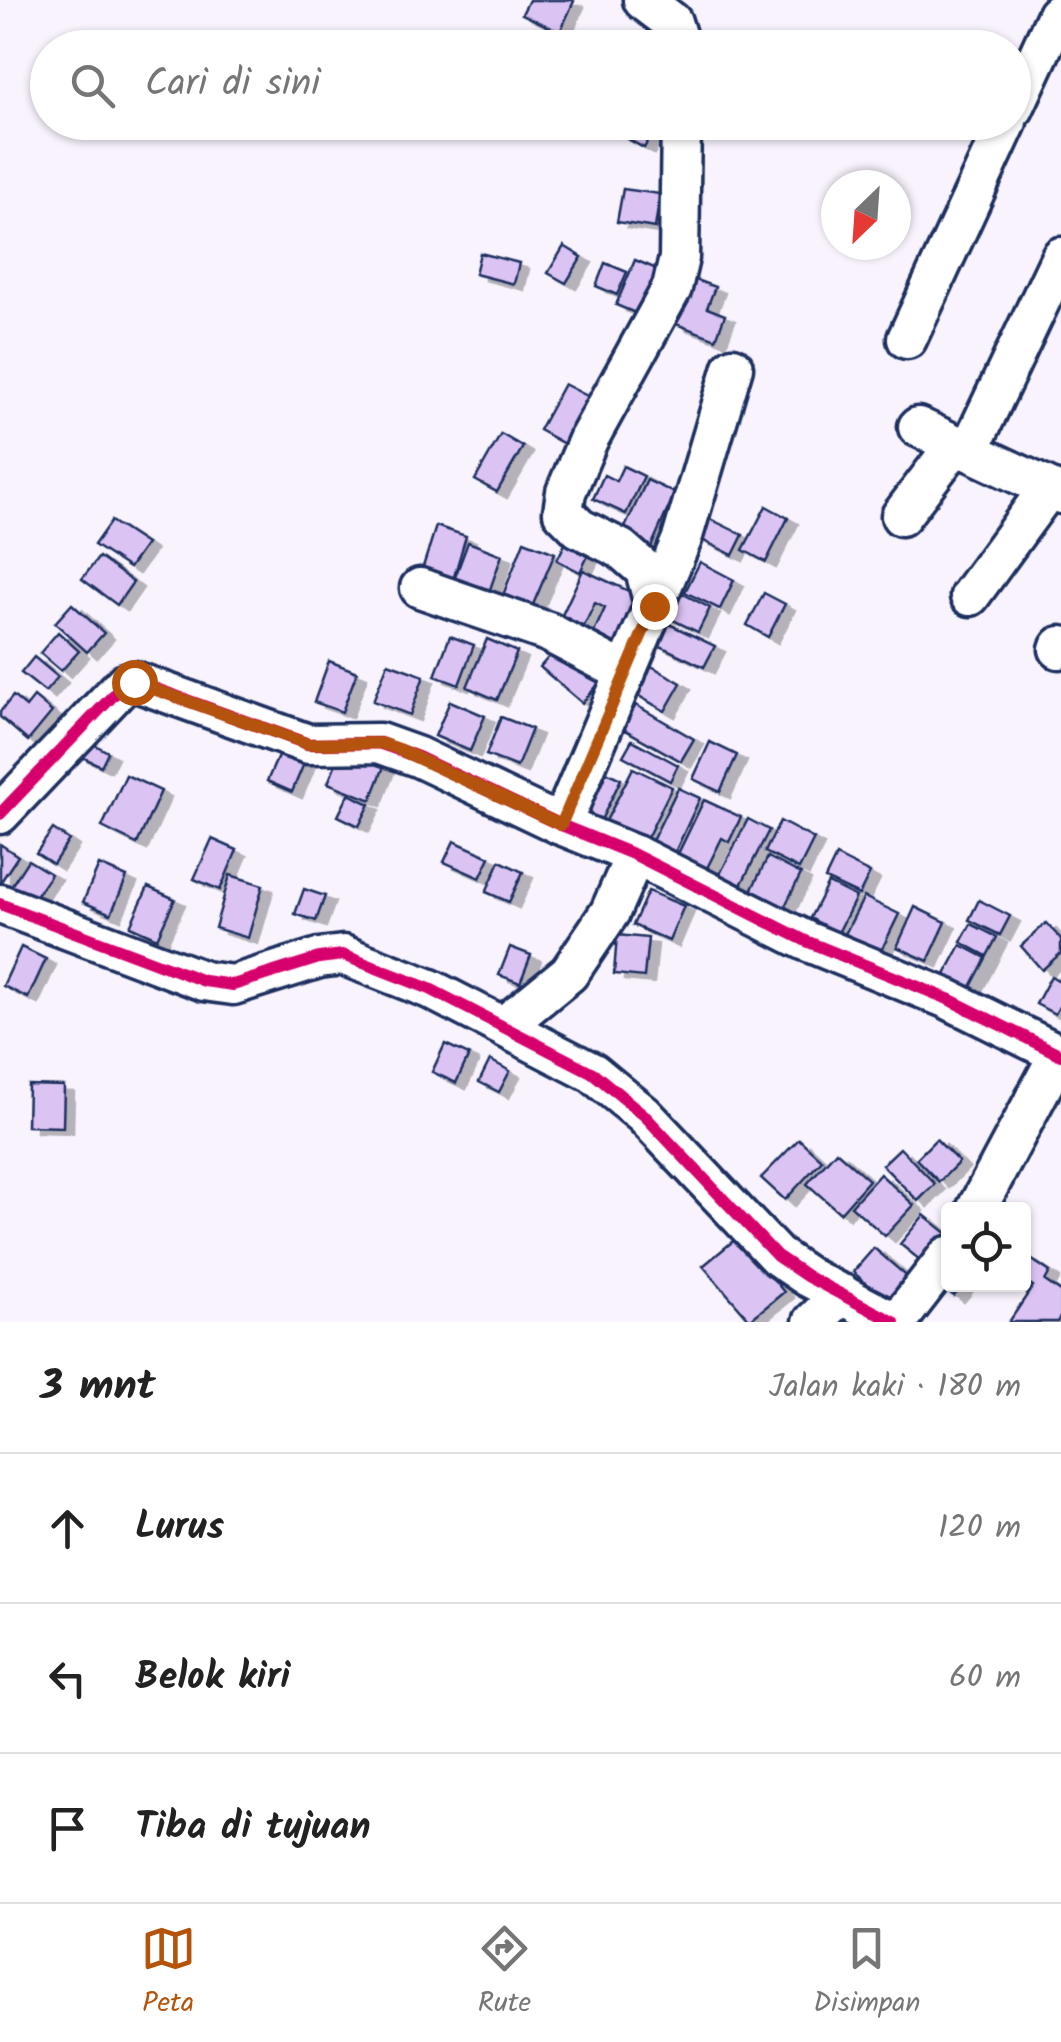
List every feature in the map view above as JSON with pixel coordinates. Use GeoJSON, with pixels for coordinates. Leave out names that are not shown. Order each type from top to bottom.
{"type":"FeatureCollection","features":[{"type":"Feature","properties":{"kind":"street"},"geometry":{"type":"LineString","coordinates":[[642,0],[672,22],[674,30]]}},
{"type":"Feature","properties":{"kind":"street"},"geometry":{"type":"LineString","coordinates":[[1031,60],[1048,11]]}},
{"type":"Feature","properties":{"kind":"street"},"geometry":{"type":"LineString","coordinates":[[654,606],[645,570],[622,550],[580,528],[563,512],[566,492],[588,440],[672,288],[679,258],[682,140]]}},
{"type":"Feature","properties":{"kind":"street"},"geometry":{"type":"LineString","coordinates":[[907,338],[999,140]]}},
{"type":"Feature","properties":{"kind":"street"},"geometry":{"type":"LineString","coordinates":[[902,516],[962,448],[1061,257]]}},
{"type":"Feature","properties":{"kind":"street"},"geometry":{"type":"LineString","coordinates":[[561,825],[682,540],[733,366]]}},
{"type":"Feature","properties":{"kind":"street"},"geometry":{"type":"LineString","coordinates":[[918,427],[1055,491],[970,596]]}},
{"type":"Feature","properties":{"kind":"street"},"geometry":{"type":"LineString","coordinates":[[420,588],[548,632],[626,673]]}},
{"type":"Feature","properties":{"kind":"street"},"geometry":{"type":"LineString","coordinates":[[0,814],[125,683],[134,682],[308,744],[380,743],[396,748],[561,825],[635,854],[806,942],[948,999],[1060,1054],[980,1202]]}},
{"type":"Feature","properties":{"kind":"street"},"geometry":{"type":"LineString","coordinates":[[504,1026],[569,973],[610,912],[635,854]]}},
{"type":"Feature","properties":{"kind":"street"},"geometry":{"type":"LineString","coordinates":[[0,904],[204,981],[233,985],[319,958],[343,955],[430,989],[592,1072],[644,1115],[778,1256],[808,1277],[895,1322],[941,1265]]}},
{"type":"Feature","properties":{"kind":"street"},"geometry":{"type":"LineString","coordinates":[[814,1322],[842,1294]]}},
{"type":"Feature","properties":{"kind":"building"},"geometry":{"type":"Polygon","coordinates":[[[529,0],[574,1],[561,30],[522,14],[529,0]]]}},
{"type":"Feature","properties":{"kind":"building"},"geometry":{"type":"Polygon","coordinates":[[[630,140],[649,140],[644,148],[630,140]]]}},
{"type":"Feature","properties":{"kind":"building"},"geometry":{"type":"Polygon","coordinates":[[[623,189],[660,194],[655,228],[617,222],[623,189]]]}},
{"type":"Feature","properties":{"kind":"building"},"geometry":{"type":"Polygon","coordinates":[[[564,246],[582,257],[566,283],[548,273],[564,246]]]}},
{"type":"Feature","properties":{"kind":"building"},"geometry":{"type":"Polygon","coordinates":[[[480,253],[519,263],[514,284],[475,274],[480,253]]]}},
{"type":"Feature","properties":{"kind":"building"},"geometry":{"type":"Polygon","coordinates":[[[635,260],[664,272],[645,317],[616,305],[635,260]]]}},
{"type":"Feature","properties":{"kind":"building"},"geometry":{"type":"Polygon","coordinates":[[[605,263],[627,272],[617,295],[596,286],[605,263]]]}},
{"type":"Feature","properties":{"kind":"building"},"geometry":{"type":"Polygon","coordinates":[[[693,279],[715,287],[707,308],[725,315],[716,339],[676,324],[693,279]]]}},
{"type":"Feature","properties":{"kind":"building"},"geometry":{"type":"Polygon","coordinates":[[[564,384],[595,400],[570,447],[539,430],[564,384]]]}},
{"type":"Feature","properties":{"kind":"building"},"geometry":{"type":"Polygon","coordinates":[[[501,434],[523,447],[497,492],[475,480],[501,434]]]}},
{"type":"Feature","properties":{"kind":"building"},"geometry":{"type":"Polygon","coordinates":[[[623,466],[644,476],[626,514],[593,499],[604,475],[616,481],[623,466]]]}},
{"type":"Feature","properties":{"kind":"building"},"geometry":{"type":"Polygon","coordinates":[[[647,480],[675,493],[651,547],[622,534],[647,480]]]}},
{"type":"Feature","properties":{"kind":"building"},"geometry":{"type":"Polygon","coordinates":[[[766,506],[788,518],[766,562],[743,550],[766,506]]]}},
{"type":"Feature","properties":{"kind":"building"},"geometry":{"type":"Polygon","coordinates":[[[700,514],[743,535],[733,555],[690,534],[700,514]]]}},
{"type":"Feature","properties":{"kind":"building"},"geometry":{"type":"Polygon","coordinates":[[[111,521],[146,544],[129,568],[94,545],[111,521]]]}},
{"type":"Feature","properties":{"kind":"building"},"geometry":{"type":"Polygon","coordinates":[[[436,526],[466,536],[453,580],[422,570],[436,526]]]}},
{"type":"Feature","properties":{"kind":"building"},"geometry":{"type":"Polygon","coordinates":[[[524,541],[555,553],[532,607],[503,595],[524,541]]]}},
{"type":"Feature","properties":{"kind":"building"},"geometry":{"type":"Polygon","coordinates":[[[468,542],[502,555],[486,601],[451,588],[468,542]]]}},
{"type":"Feature","properties":{"kind":"building"},"geometry":{"type":"Polygon","coordinates":[[[566,542],[589,554],[580,572],[557,560],[566,542]]]}},
{"type":"Feature","properties":{"kind":"building"},"geometry":{"type":"Polygon","coordinates":[[[99,557],[133,582],[117,605],[82,579],[99,557]]]}},
{"type":"Feature","properties":{"kind":"building"},"geometry":{"type":"Polygon","coordinates":[[[700,562],[734,580],[720,609],[685,592],[700,562]]]}},
{"type":"Feature","properties":{"kind":"building"},"geometry":{"type":"Polygon","coordinates":[[[583,570],[642,597],[616,655],[589,643],[605,608],[595,603],[578,639],[556,628],[583,570]]]}},
{"type":"Feature","properties":{"kind":"building"},"geometry":{"type":"Polygon","coordinates":[[[672,588],[710,608],[698,632],[659,613],[672,588]]]}},
{"type":"Feature","properties":{"kind":"building"},"geometry":{"type":"Polygon","coordinates":[[[764,593],[785,604],[768,637],[747,625],[764,593]]]}},
{"type":"Feature","properties":{"kind":"building"},"geometry":{"type":"Polygon","coordinates":[[[72,604],[104,633],[87,652],[55,623],[72,604]]]}},
{"type":"Feature","properties":{"kind":"building"},"geometry":{"type":"Polygon","coordinates":[[[667,623],[715,646],[704,667],[656,644],[667,623]]]}},
{"type":"Feature","properties":{"kind":"building"},"geometry":{"type":"Polygon","coordinates":[[[58,632],[79,651],[61,671],[40,653],[58,632]]]}},
{"type":"Feature","properties":{"kind":"building"},"geometry":{"type":"Polygon","coordinates":[[[450,636],[474,645],[459,685],[435,676],[450,636]]]}},
{"type":"Feature","properties":{"kind":"building"},"geometry":{"type":"Polygon","coordinates":[[[487,639],[517,652],[497,700],[467,687],[487,639]]]}},
{"type":"Feature","properties":{"kind":"building"},"geometry":{"type":"Polygon","coordinates":[[[559,645],[601,681],[582,703],[540,667],[559,645]]]}},
{"type":"Feature","properties":{"kind":"building"},"geometry":{"type":"Polygon","coordinates":[[[34,657],[58,677],[45,692],[21,673],[34,657]]]}},
{"type":"Feature","properties":{"kind":"building"},"geometry":{"type":"Polygon","coordinates":[[[329,661],[357,672],[342,712],[314,702],[329,661]]]}},
{"type":"Feature","properties":{"kind":"building"},"geometry":{"type":"Polygon","coordinates":[[[388,663],[424,676],[410,715],[373,701],[388,663]]]}},
{"type":"Feature","properties":{"kind":"building"},"geometry":{"type":"Polygon","coordinates":[[[648,664],[681,683],[665,711],[632,692],[648,664]]]}},
{"type":"Feature","properties":{"kind":"building"},"geometry":{"type":"Polygon","coordinates":[[[13,696],[26,707],[34,697],[52,712],[28,741],[0,717],[13,696]]]}},
{"type":"Feature","properties":{"kind":"building"},"geometry":{"type":"Polygon","coordinates":[[[450,701],[485,716],[470,751],[435,736],[450,701]]]}},
{"type":"Feature","properties":{"kind":"building"},"geometry":{"type":"Polygon","coordinates":[[[636,705],[694,739],[681,761],[622,728],[636,705]]]}},
{"type":"Feature","properties":{"kind":"building"},"geometry":{"type":"Polygon","coordinates":[[[501,717],[532,729],[517,767],[486,755],[501,717]]]}},
{"type":"Feature","properties":{"kind":"building"},"geometry":{"type":"Polygon","coordinates":[[[86,740],[108,752],[101,766],[78,755],[86,740]]]}},
{"type":"Feature","properties":{"kind":"building"},"geometry":{"type":"Polygon","coordinates":[[[632,740],[678,765],[670,781],[623,756],[632,740]]]}},
{"type":"Feature","properties":{"kind":"building"},"geometry":{"type":"Polygon","coordinates":[[[710,742],[737,755],[720,792],[693,779],[710,742]]]}},
{"type":"Feature","properties":{"kind":"building"},"geometry":{"type":"Polygon","coordinates":[[[284,743],[308,754],[292,792],[267,781],[284,743]]]}},
{"type":"Feature","properties":{"kind":"building"},"geometry":{"type":"Polygon","coordinates":[[[342,748],[385,764],[371,800],[328,783],[342,748]]]}},
{"type":"Feature","properties":{"kind":"building"},"geometry":{"type":"Polygon","coordinates":[[[594,766],[621,779],[601,820],[574,807],[594,766]]]}},
{"type":"Feature","properties":{"kind":"building"},"geometry":{"type":"Polygon","coordinates":[[[633,768],[672,787],[645,842],[605,823],[633,768]]]}},
{"type":"Feature","properties":{"kind":"building"},"geometry":{"type":"Polygon","coordinates":[[[126,775],[161,791],[137,844],[102,827],[126,775]]]}},
{"type":"Feature","properties":{"kind":"building"},"geometry":{"type":"Polygon","coordinates":[[[678,788],[700,798],[675,852],[652,841],[678,788]]]}},
{"type":"Feature","properties":{"kind":"building"},"geometry":{"type":"Polygon","coordinates":[[[349,794],[370,804],[359,826],[338,816],[349,794]]]}},
{"type":"Feature","properties":{"kind":"building"},"geometry":{"type":"Polygon","coordinates":[[[704,800],[741,817],[729,842],[722,838],[704,874],[675,860],[704,800]]]}},
{"type":"Feature","properties":{"kind":"building"},"geometry":{"type":"Polygon","coordinates":[[[748,819],[769,830],[739,889],[718,878],[748,819]]]}},
{"type":"Feature","properties":{"kind":"building"},"geometry":{"type":"Polygon","coordinates":[[[780,821],[814,839],[799,869],[765,852],[780,821]]]}},
{"type":"Feature","properties":{"kind":"building"},"geometry":{"type":"Polygon","coordinates":[[[53,829],[69,840],[53,864],[36,853],[53,829]]]}},
{"type":"Feature","properties":{"kind":"building"},"geometry":{"type":"Polygon","coordinates":[[[212,839],[237,850],[220,890],[194,879],[212,839]]]}},
{"type":"Feature","properties":{"kind":"building"},"geometry":{"type":"Polygon","coordinates":[[[454,841],[490,857],[480,878],[444,862],[454,841]]]}},
{"type":"Feature","properties":{"kind":"building"},"geometry":{"type":"Polygon","coordinates":[[[0,844],[18,856],[0,883],[0,844]]]}},
{"type":"Feature","properties":{"kind":"building"},"geometry":{"type":"Polygon","coordinates":[[[836,856],[870,873],[859,895],[825,879],[836,856]]]}},
{"type":"Feature","properties":{"kind":"building"},"geometry":{"type":"Polygon","coordinates":[[[768,857],[801,874],[782,912],[749,895],[768,857]]]}},
{"type":"Feature","properties":{"kind":"building"},"geometry":{"type":"Polygon","coordinates":[[[28,860],[51,874],[33,900],[11,886],[28,860]]]}},
{"type":"Feature","properties":{"kind":"building"},"geometry":{"type":"Polygon","coordinates":[[[500,861],[523,872],[509,902],[486,892],[500,861]]]}},
{"type":"Feature","properties":{"kind":"building"},"geometry":{"type":"Polygon","coordinates":[[[99,865],[127,877],[111,914],[83,902],[99,865]]]}},
{"type":"Feature","properties":{"kind":"building"},"geometry":{"type":"Polygon","coordinates":[[[230,875],[263,885],[248,938],[215,928],[230,875]]]}},
{"type":"Feature","properties":{"kind":"building"},"geometry":{"type":"Polygon","coordinates":[[[828,883],[856,897],[838,933],[810,918],[828,883]]]}},
{"type":"Feature","properties":{"kind":"building"},"geometry":{"type":"Polygon","coordinates":[[[148,887],[175,899],[157,938],[130,926],[148,887]]]}},
{"type":"Feature","properties":{"kind":"building"},"geometry":{"type":"Polygon","coordinates":[[[304,889],[325,896],[316,921],[295,914],[304,889]]]}},
{"type":"Feature","properties":{"kind":"building"},"geometry":{"type":"Polygon","coordinates":[[[648,891],[684,906],[669,941],[633,925],[648,891]]]}},
{"type":"Feature","properties":{"kind":"building"},"geometry":{"type":"Polygon","coordinates":[[[864,897],[899,914],[881,951],[845,934],[864,897]]]}},
{"type":"Feature","properties":{"kind":"building"},"geometry":{"type":"Polygon","coordinates":[[[979,900],[1010,916],[1000,935],[969,920],[979,900]]]}},
{"type":"Feature","properties":{"kind":"building"},"geometry":{"type":"Polygon","coordinates":[[[915,907],[946,922],[928,961],[897,947],[915,907]]]}},
{"type":"Feature","properties":{"kind":"building"},"geometry":{"type":"Polygon","coordinates":[[[1046,923],[1061,939],[1061,953],[1042,970],[1021,946],[1046,923]]]}},
{"type":"Feature","properties":{"kind":"building"},"geometry":{"type":"Polygon","coordinates":[[[971,924],[997,937],[987,956],[961,942],[971,924]]]}},
{"type":"Feature","properties":{"kind":"building"},"geometry":{"type":"Polygon","coordinates":[[[617,935],[648,938],[644,977],[614,974],[617,935]]]}},
{"type":"Feature","properties":{"kind":"building"},"geometry":{"type":"Polygon","coordinates":[[[961,945],[986,958],[965,998],[940,984],[961,945]]]}},
{"type":"Feature","properties":{"kind":"building"},"geometry":{"type":"Polygon","coordinates":[[[21,947],[46,959],[28,998],[3,986],[21,947]]]}},
{"type":"Feature","properties":{"kind":"building"},"geometry":{"type":"Polygon","coordinates":[[[510,947],[531,955],[520,983],[499,975],[510,947]]]}},
{"type":"Feature","properties":{"kind":"building"},"geometry":{"type":"Polygon","coordinates":[[[1051,976],[1061,982],[1061,1003],[1055,1014],[1036,1004],[1051,976]]]}},
{"type":"Feature","properties":{"kind":"building"},"geometry":{"type":"Polygon","coordinates":[[[445,1044],[469,1055],[456,1083],[432,1072],[445,1044]]]}},
{"type":"Feature","properties":{"kind":"building"},"geometry":{"type":"Polygon","coordinates":[[[490,1060],[510,1071],[499,1092],[479,1082],[490,1060]]]}},
{"type":"Feature","properties":{"kind":"building"},"geometry":{"type":"Polygon","coordinates":[[[28,1085],[64,1086],[63,1127],[27,1126],[28,1085]]]}},
{"type":"Feature","properties":{"kind":"building"},"geometry":{"type":"Polygon","coordinates":[[[799,1139],[822,1160],[785,1200],[761,1178],[799,1139]]]}},
{"type":"Feature","properties":{"kind":"building"},"geometry":{"type":"Polygon","coordinates":[[[936,1139],[959,1162],[939,1182],[916,1159],[936,1139]]]}},
{"type":"Feature","properties":{"kind":"building"},"geometry":{"type":"Polygon","coordinates":[[[900,1148],[935,1184],[918,1201],[882,1165],[900,1148]]]}},
{"type":"Feature","properties":{"kind":"building"},"geometry":{"type":"Polygon","coordinates":[[[836,1151],[869,1180],[840,1213],[807,1184],[836,1151]]]}},
{"type":"Feature","properties":{"kind":"building"},"geometry":{"type":"Polygon","coordinates":[[[880,1174],[914,1205],[885,1236],[851,1206],[880,1174]]]}},
{"type":"Feature","properties":{"kind":"building"},"geometry":{"type":"Polygon","coordinates":[[[924,1215],[941,1228],[941,1255],[931,1269],[900,1244],[924,1215]]]}},
{"type":"Feature","properties":{"kind":"building"},"geometry":{"type":"Polygon","coordinates":[[[738,1237],[784,1292],[750,1320],[703,1266],[738,1237]]]}},
{"type":"Feature","properties":{"kind":"building"},"geometry":{"type":"Polygon","coordinates":[[[874,1248],[911,1280],[889,1304],[853,1272],[874,1248]]]}},
{"type":"Feature","properties":{"kind":"building"},"geometry":{"type":"Polygon","coordinates":[[[1031,1259],[1050,1272],[1045,1281],[1061,1292],[1061,1316],[1057,1322],[1009,1322],[1031,1292],[1031,1259]]]}},
{"type":"Feature","properties":{"kind":"cycle path"},"geometry":{"type":"LineString","coordinates":[[0,814],[125,683],[134,681],[308,744],[379,743],[418,757],[561,825],[635,855],[806,941],[948,999],[1061,1055]]}},
{"type":"Feature","properties":{"kind":"cycle path"},"geometry":{"type":"LineString","coordinates":[[0,904],[204,981],[233,985],[319,958],[343,955],[430,989],[593,1073],[644,1115],[777,1256],[808,1277],[894,1322]]}},
{"type":"Feature","properties":{"kind":"route"},"geometry":{"type":"LineString","coordinates":[[134,682],[308,744],[380,743],[396,748],[561,825],[654,606]]}}]}
